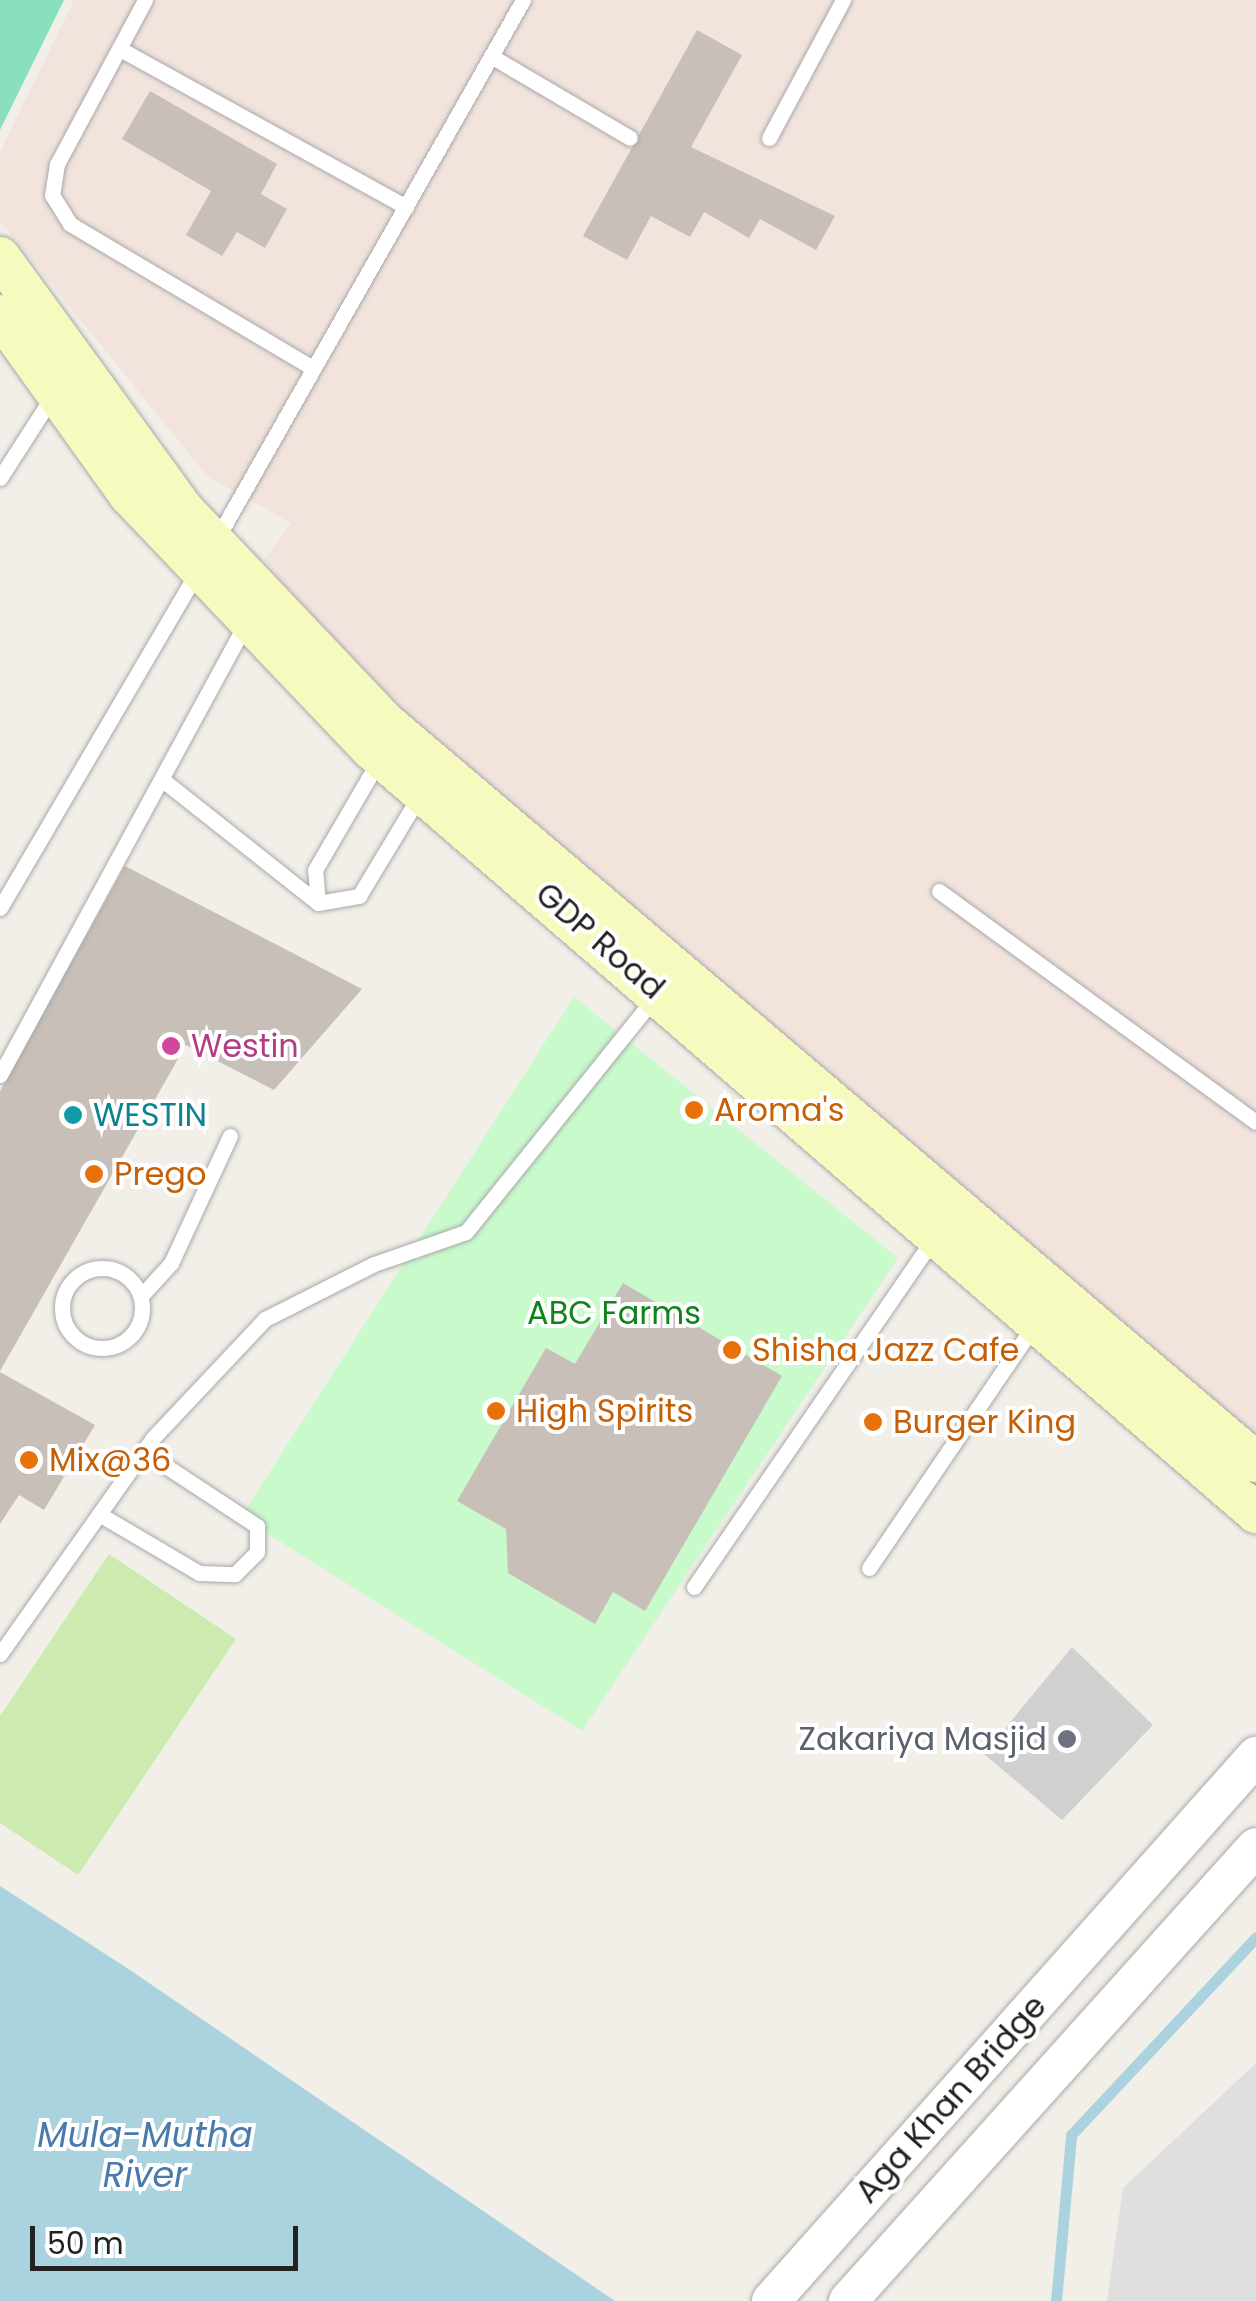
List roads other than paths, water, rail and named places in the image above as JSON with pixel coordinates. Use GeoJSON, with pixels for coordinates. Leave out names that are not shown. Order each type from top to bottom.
{"type":"FeatureCollection","features":[{"type":"Feature","properties":{"kind":"main road"},"geometry":{"type":"LineString","coordinates":[[0,257],[207,554],[385,722],[1256,1462]]}},
{"type":"Feature","properties":{"kind":"main road","name":"GDP Road"},"geometry":{"type":"LineString","coordinates":[[6,337],[56,391],[129,495],[207,554],[247,619],[381,758],[660,992],[1256,1513]]}},
{"type":"Feature","properties":{"kind":"street","name":"Aga Khan Bridge"},"geometry":{"type":"LineString","coordinates":[[772,2301],[1256,1756]]}},
{"type":"Feature","properties":{"kind":"street","name":"Aga Khan Bridge"},"geometry":{"type":"LineString","coordinates":[[848,2301],[1256,1847]]}},
{"type":"Feature","properties":{"kind":"lane"},"geometry":{"type":"LineString","coordinates":[[145,0],[57,164],[52,196],[70,224],[313,368]]}},
{"type":"Feature","properties":{"kind":"lane"},"geometry":{"type":"LineString","coordinates":[[0,908],[523,0]]}},
{"type":"Feature","properties":{"kind":"lane"},"geometry":{"type":"LineString","coordinates":[[769,138],[843,0]]}},
{"type":"Feature","properties":{"kind":"lane"},"geometry":{"type":"LineString","coordinates":[[120,50],[406,207]]}},
{"type":"Feature","properties":{"kind":"lane"},"geometry":{"type":"LineString","coordinates":[[491,56],[630,138]]}},
{"type":"Feature","properties":{"kind":"lane"},"geometry":{"type":"LineString","coordinates":[[0,478],[56,391]]}},
{"type":"Feature","properties":{"kind":"lane"},"geometry":{"type":"LineString","coordinates":[[0,1075],[164,782],[247,619]]}},
{"type":"Feature","properties":{"kind":"lane"},"geometry":{"type":"LineString","coordinates":[[318,904],[314,870],[381,758]]}},
{"type":"Feature","properties":{"kind":"lane"},"geometry":{"type":"LineString","coordinates":[[164,782],[318,904],[359,896],[422,792]]}},
{"type":"Feature","properties":{"kind":"lane"},"geometry":{"type":"LineString","coordinates":[[939,890],[1256,1122]]}},
{"type":"Feature","properties":{"kind":"lane"},"geometry":{"type":"LineString","coordinates":[[0,1654],[144,1451],[265,1318],[374,1264],[466,1232],[660,992]]}},
{"type":"Feature","properties":{"kind":"lane"},"geometry":{"type":"LineString","coordinates":[[140,1296],[125,1275],[100,1268],[66,1288],[61,1314],[74,1337],[111,1348],[140,1322],[140,1296],[172,1263],[230,1136]]}},
{"type":"Feature","properties":{"kind":"lane"},"geometry":{"type":"LineString","coordinates":[[694,1587],[936,1236]]}},
{"type":"Feature","properties":{"kind":"lane"},"geometry":{"type":"LineString","coordinates":[[869,1568],[1037,1321]]}},
{"type":"Feature","properties":{"kind":"lane"},"geometry":{"type":"LineString","coordinates":[[99,1514],[199,1573],[235,1574],[256,1552],[257,1526],[144,1451]]}},
{"type":"Feature","properties":{"kind":"water","name":"Mula-Mutha River"},"geometry":{"type":"Polygon","coordinates":[[[0,1886],[127,1968],[615,2301],[0,2301],[0,1886]]]}},
{"type":"Feature","properties":{"kind":"waterway"},"geometry":{"type":"LineString","coordinates":[[1056,2301],[1071,2135],[1256,1937]]}},
{"type":"Feature","properties":{"kind":"place","name":"Westin"},"geometry":{"type":"Point","coordinates":[171,1046]}},
{"type":"Feature","properties":{"kind":"place","name":"Aroma's"},"geometry":{"type":"Point","coordinates":[694,1110]}},
{"type":"Feature","properties":{"kind":"place","name":"WESTIN"},"geometry":{"type":"Point","coordinates":[73,1115]}},
{"type":"Feature","properties":{"kind":"place","name":"Prego"},"geometry":{"type":"Point","coordinates":[94,1174]}},
{"type":"Feature","properties":{"kind":"place","name":"Shisha Jazz Cafe"},"geometry":{"type":"Point","coordinates":[732,1350]}},
{"type":"Feature","properties":{"kind":"place","name":"High Spirits"},"geometry":{"type":"Point","coordinates":[496,1411]}},
{"type":"Feature","properties":{"kind":"place","name":"Burger King"},"geometry":{"type":"Point","coordinates":[873,1422]}},
{"type":"Feature","properties":{"kind":"place","name":"Mix@36"},"geometry":{"type":"Point","coordinates":[29,1460]}},
{"type":"Feature","properties":{"kind":"place","name":"Zakariya Masjid"},"geometry":{"type":"Point","coordinates":[1067,1739]}},
{"type":"Feature","properties":{"kind":"park label","name":"ABC Farms"},"geometry":{"type":"Point","coordinates":[614,1313]}}]}
